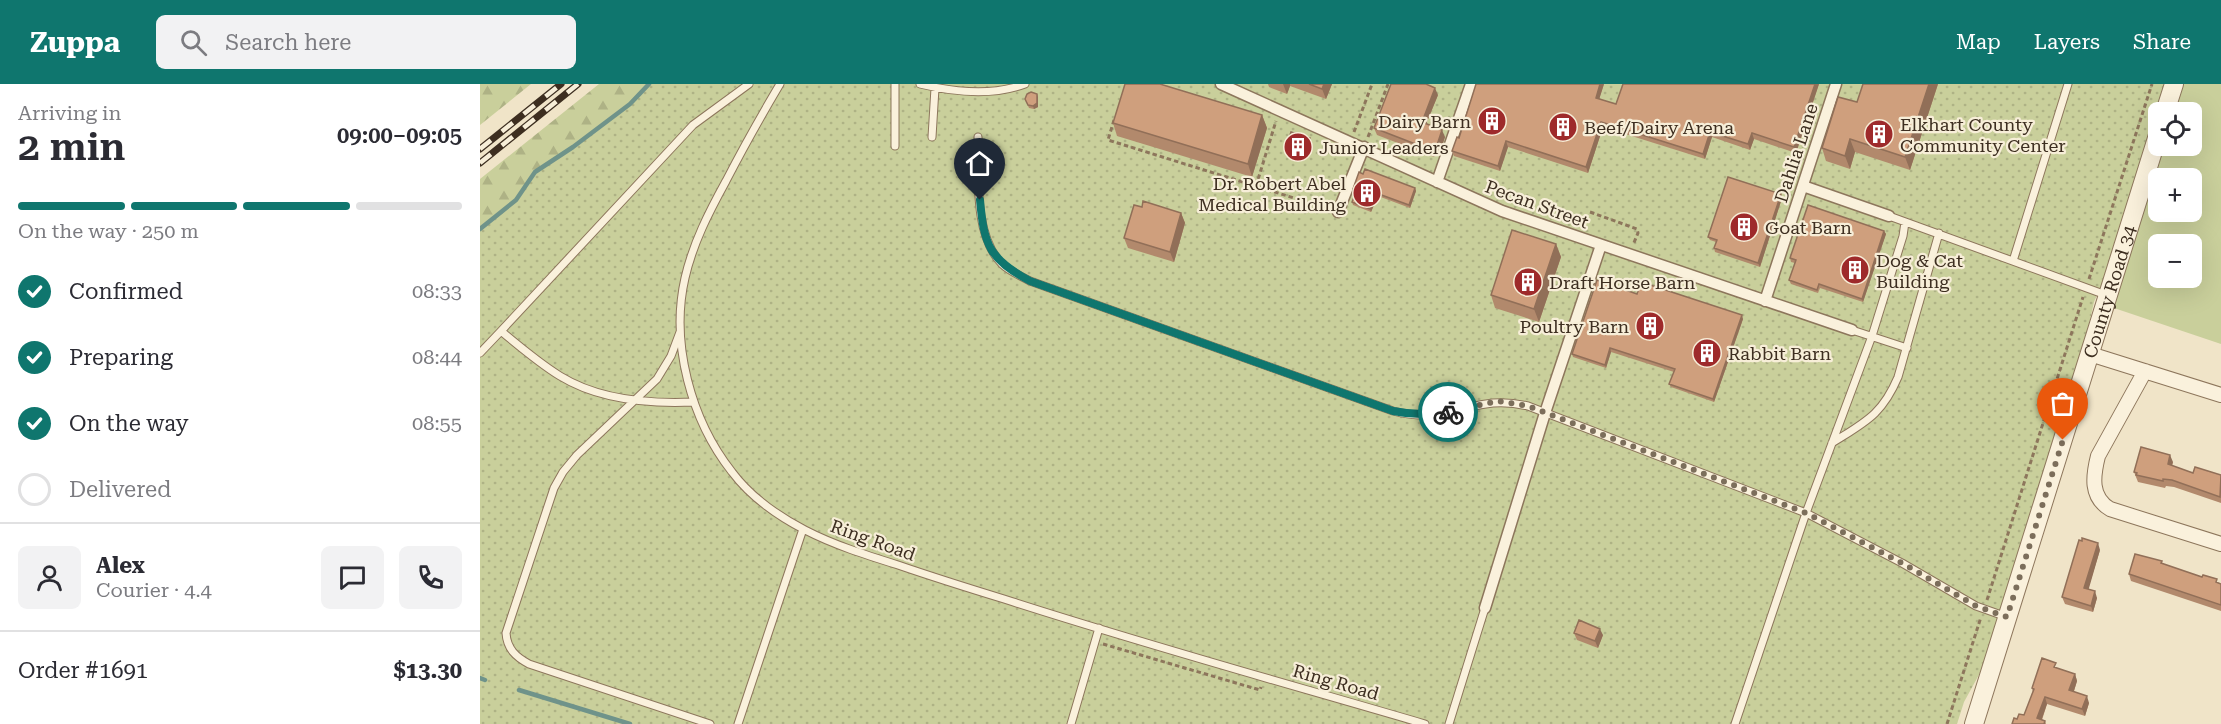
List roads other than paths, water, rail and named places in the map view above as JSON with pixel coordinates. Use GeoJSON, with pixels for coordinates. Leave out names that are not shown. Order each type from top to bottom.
{"type":"FeatureCollection","features":[{"type":"Feature","properties":{"kind":"street","name":"Pecan Street"},"geometry":{"type":"LineString","coordinates":[[1221,84],[1502,211],[1852,330]]}},
{"type":"Feature","properties":{"kind":"street"},"geometry":{"type":"LineString","coordinates":[[1437,182],[1471,84]]}},
{"type":"Feature","properties":{"kind":"street","name":"Dahlia Lane"},"geometry":{"type":"LineString","coordinates":[[1765,301],[1836,84]]}},
{"type":"Feature","properties":{"kind":"street"},"geometry":{"type":"LineString","coordinates":[[2168,102],[2174,84]]}},
{"type":"Feature","properties":{"kind":"street"},"geometry":{"type":"LineString","coordinates":[[1332,210],[1364,147]]}},
{"type":"Feature","properties":{"kind":"street","name":"County Road 34"},"geometry":{"type":"LineString","coordinates":[[1974,724],[2151,156]]}},
{"type":"Feature","properties":{"kind":"street"},"geometry":{"type":"LineString","coordinates":[[1803,186],[1889,216]]}},
{"type":"Feature","properties":{"kind":"street"},"geometry":{"type":"LineString","coordinates":[[1485,608],[1600,245]]}},
{"type":"Feature","properties":{"kind":"street"},"geometry":{"type":"LineString","coordinates":[[2090,354],[2221,395]]}},
{"type":"Feature","properties":{"kind":"street"},"geometry":{"type":"LineString","coordinates":[[2145,371],[2098,456],[2094,479],[2098,499],[2110,509],[2221,544]]}},
{"type":"Feature","properties":{"kind":"lane"},"geometry":{"type":"LineString","coordinates":[[480,353],[693,125],[749,84]]}},
{"type":"Feature","properties":{"kind":"lane","name":"Ring Road"},"geometry":{"type":"LineString","coordinates":[[780,84],[753,129],[703,225],[685,280],[681,329],[694,402],[706,428],[733,473],[750,491],[803,529],[854,551],[1099,628],[1425,724]]}},
{"type":"Feature","properties":{"kind":"lane"},"geometry":{"type":"LineString","coordinates":[[895,84],[895,146]]}},
{"type":"Feature","properties":{"kind":"lane"},"geometry":{"type":"LineString","coordinates":[[920,84],[935,88],[970,87],[987,91],[1025,84]]}},
{"type":"Feature","properties":{"kind":"lane"},"geometry":{"type":"LineString","coordinates":[[2013,261],[2068,84]]}},
{"type":"Feature","properties":{"kind":"lane"},"geometry":{"type":"LineString","coordinates":[[932,137],[935,88]]}},
{"type":"Feature","properties":{"kind":"lane"},"geometry":{"type":"LineString","coordinates":[[978,137],[982,227],[989,248],[1002,264],[1030,281],[1393,411],[1411,415],[1430,415],[1498,401],[1528,406],[1806,513],[1902,563],[1984,610],[2007,617]]}},
{"type":"Feature","properties":{"kind":"lane"},"geometry":{"type":"LineString","coordinates":[[1889,216],[2108,296]]}},
{"type":"Feature","properties":{"kind":"lane"},"geometry":{"type":"LineString","coordinates":[[1735,724],[1806,513],[1872,336],[1903,236],[1905,222]]}},
{"type":"Feature","properties":{"kind":"lane"},"geometry":{"type":"LineString","coordinates":[[1832,443],[1865,422],[1883,405],[1898,377],[1939,233]]}},
{"type":"Feature","properties":{"kind":"lane"},"geometry":{"type":"LineString","coordinates":[[681,329],[671,356],[657,379],[577,455],[563,472],[554,488],[506,633],[507,643],[520,659],[530,664],[710,724]]}},
{"type":"Feature","properties":{"kind":"lane"},"geometry":{"type":"LineString","coordinates":[[1852,330],[1907,348]]}},
{"type":"Feature","properties":{"kind":"lane"},"geometry":{"type":"LineString","coordinates":[[501,331],[561,377],[601,394],[669,403],[694,402]]}},
{"type":"Feature","properties":{"kind":"lane"},"geometry":{"type":"LineString","coordinates":[[738,724],[803,529]]}},
{"type":"Feature","properties":{"kind":"lane"},"geometry":{"type":"LineString","coordinates":[[1449,724],[1485,608]]}},
{"type":"Feature","properties":{"kind":"lane"},"geometry":{"type":"LineString","coordinates":[[1071,724],[1099,628]]}},
{"type":"Feature","properties":{"kind":"waterway"},"geometry":{"type":"LineString","coordinates":[[480,229],[516,200],[535,172],[630,104],[649,84]]}},
{"type":"Feature","properties":{"kind":"waterway"},"geometry":{"type":"LineString","coordinates":[[480,678],[485,680]]}},
{"type":"Feature","properties":{"kind":"waterway"},"geometry":{"type":"LineString","coordinates":[[519,690],[630,724]]}},
{"type":"Feature","properties":{"kind":"railway"},"geometry":{"type":"LineString","coordinates":[[480,149],[561,84]]}},
{"type":"Feature","properties":{"kind":"railway"},"geometry":{"type":"LineString","coordinates":[[480,163],[578,84]]}},
{"type":"Feature","properties":{"kind":"place","name":"Dairy Barn"},"geometry":{"type":"Point","coordinates":[1492,121]}},
{"type":"Feature","properties":{"kind":"place","name":"Beef/Dairy Arena"},"geometry":{"type":"Point","coordinates":[1563,127]}},
{"type":"Feature","properties":{"kind":"place","name":"Elkhart County Community Center"},"geometry":{"type":"Point","coordinates":[1879,134]}},
{"type":"Feature","properties":{"kind":"place","name":"Junior Leaders"},"geometry":{"type":"Point","coordinates":[1298,147]}},
{"type":"Feature","properties":{"kind":"place","name":"Dr. Robert Abel Medical Building"},"geometry":{"type":"Point","coordinates":[1367,193]}},
{"type":"Feature","properties":{"kind":"place","name":"Goat Barn"},"geometry":{"type":"Point","coordinates":[1744,227]}},
{"type":"Feature","properties":{"kind":"place","name":"Dog & Cat Building"},"geometry":{"type":"Point","coordinates":[1855,270]}},
{"type":"Feature","properties":{"kind":"place","name":"Draft Horse Barn"},"geometry":{"type":"Point","coordinates":[1528,282]}},
{"type":"Feature","properties":{"kind":"place","name":"Poultry Barn"},"geometry":{"type":"Point","coordinates":[1650,326]}},
{"type":"Feature","properties":{"kind":"place","name":"Rabbit Barn"},"geometry":{"type":"Point","coordinates":[1707,353]}}]}
